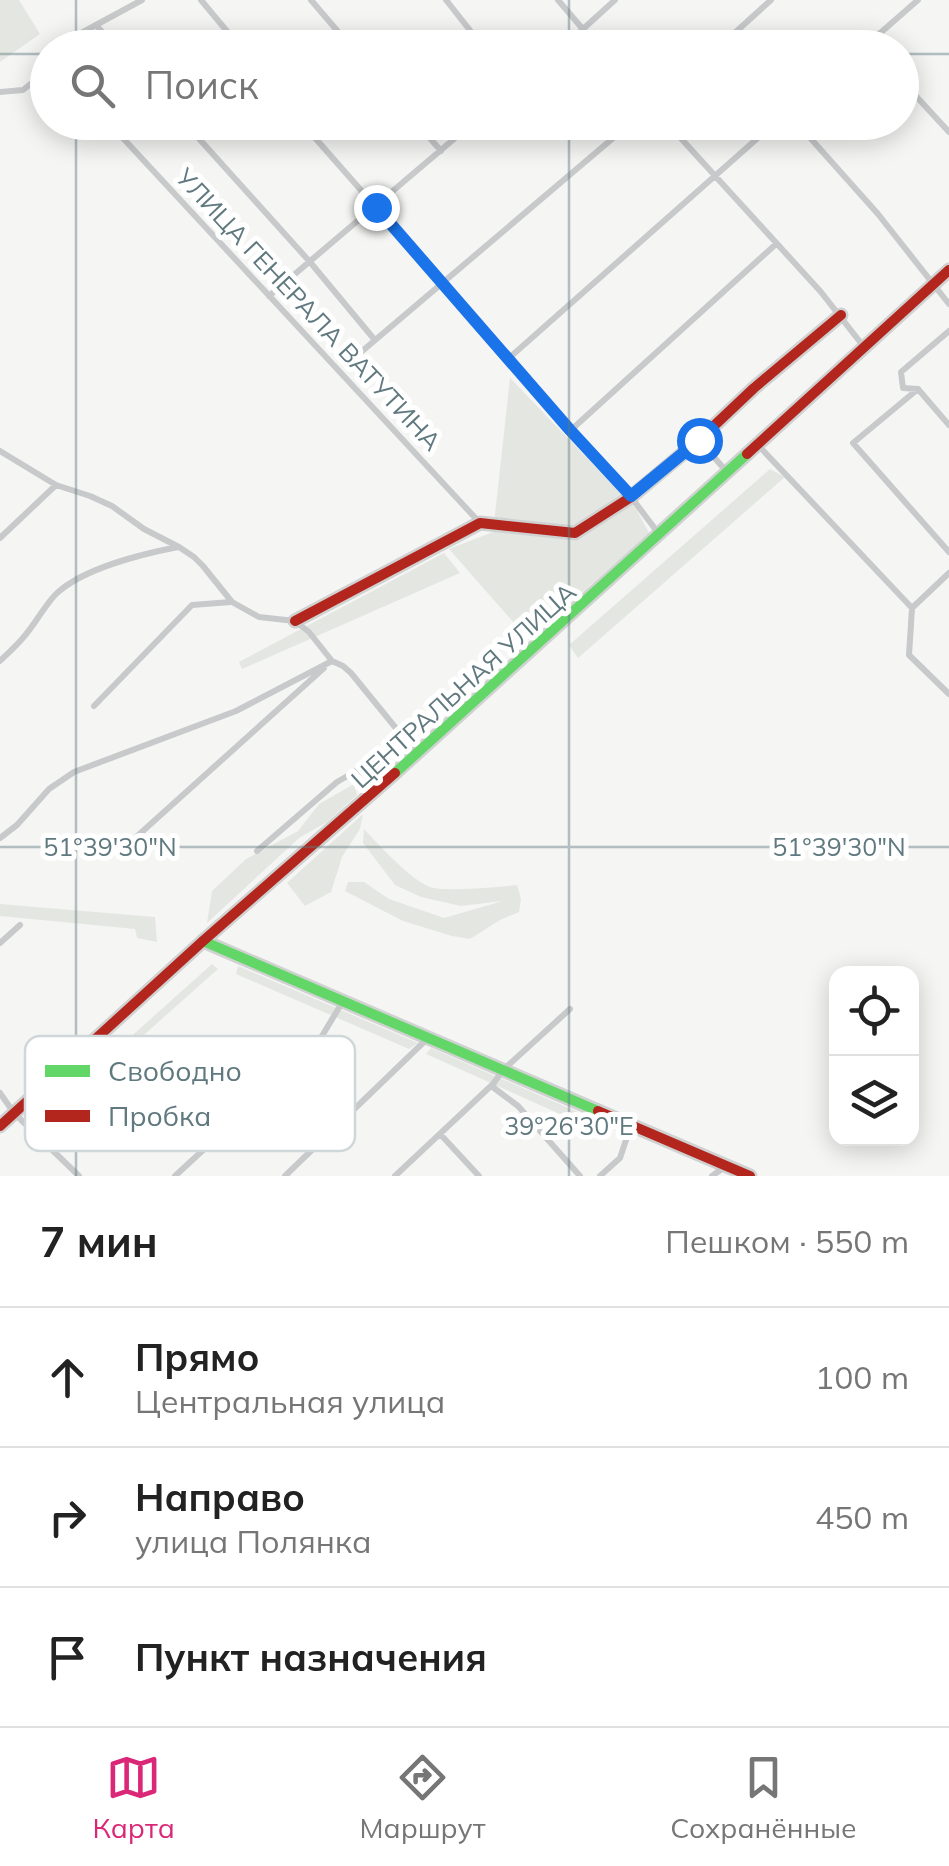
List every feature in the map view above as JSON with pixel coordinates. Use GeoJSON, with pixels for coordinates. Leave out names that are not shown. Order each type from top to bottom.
{"type":"FeatureCollection","features":[{"type":"Feature","properties":{"kind":"main road","name":"ЦЕНТРАЛЬНАЯ УЛИЦА"},"geometry":{"type":"LineString","coordinates":[[99,1036],[417,754],[949,270]]}},
{"type":"Feature","properties":{"kind":"main road"},"geometry":{"type":"LineString","coordinates":[[295,621],[480,523],[575,532],[631,496],[840,315]]}},
{"type":"Feature","properties":{"kind":"main road"},"geometry":{"type":"LineString","coordinates":[[204,941],[750,1176]]}},
{"type":"Feature","properties":{"kind":"main road","name":"ЦЕНТРАЛЬНАЯ УЛИЦА"},"geometry":{"type":"LineString","coordinates":[[0,1126],[25,1103]]}},
{"type":"Feature","properties":{"kind":"street"},"geometry":{"type":"LineString","coordinates":[[87,30],[142,0]]}},
{"type":"Feature","properties":{"kind":"street"},"geometry":{"type":"LineString","coordinates":[[202,0],[226,30]]}},
{"type":"Feature","properties":{"kind":"street"},"geometry":{"type":"LineString","coordinates":[[311,0],[336,30]]}},
{"type":"Feature","properties":{"kind":"street"},"geometry":{"type":"LineString","coordinates":[[446,0],[470,30]]}},
{"type":"Feature","properties":{"kind":"street"},"geometry":{"type":"LineString","coordinates":[[558,0],[583,29],[615,0]]}},
{"type":"Feature","properties":{"kind":"street"},"geometry":{"type":"LineString","coordinates":[[738,30],[771,0]]}},
{"type":"Feature","properties":{"kind":"street"},"geometry":{"type":"LineString","coordinates":[[883,30],[918,0]]}},
{"type":"Feature","properties":{"kind":"street"},"geometry":{"type":"LineString","coordinates":[[96,25],[100,30]]}},
{"type":"Feature","properties":{"kind":"street"},"geometry":{"type":"LineString","coordinates":[[0,92],[23,90],[30,84]]}},
{"type":"Feature","properties":{"kind":"street"},"geometry":{"type":"LineString","coordinates":[[919,99],[949,132]]}},
{"type":"Feature","properties":{"kind":"street","name":"УЛИЦА ГЕНЕРАЛА ВАТУТИНА"},"geometry":{"type":"LineString","coordinates":[[125,140],[480,523]]}},
{"type":"Feature","properties":{"kind":"street"},"geometry":{"type":"LineString","coordinates":[[200,140],[374,340]]}},
{"type":"Feature","properties":{"kind":"street"},"geometry":{"type":"LineString","coordinates":[[317,140],[631,496],[659,534]]}},
{"type":"Feature","properties":{"kind":"street"},"geometry":{"type":"LineString","coordinates":[[432,140],[441,151]]}},
{"type":"Feature","properties":{"kind":"street"},"geometry":{"type":"LineString","coordinates":[[269,296],[454,140]]}},
{"type":"Feature","properties":{"kind":"street"},"geometry":{"type":"LineString","coordinates":[[347,364],[611,140]]}},
{"type":"Feature","properties":{"kind":"street"},"geometry":{"type":"LineString","coordinates":[[682,140],[840,315],[864,347]]}},
{"type":"Feature","properties":{"kind":"street"},"geometry":{"type":"LineString","coordinates":[[509,358],[755,140]]}},
{"type":"Feature","properties":{"kind":"street"},"geometry":{"type":"LineString","coordinates":[[812,140],[878,214],[949,304]]}},
{"type":"Feature","properties":{"kind":"street"},"geometry":{"type":"LineString","coordinates":[[570,430],[776,244]]}},
{"type":"Feature","properties":{"kind":"street"},"geometry":{"type":"LineString","coordinates":[[949,331],[900,372],[903,388],[918,389],[949,425]]}},
{"type":"Feature","properties":{"kind":"street"},"geometry":{"type":"LineString","coordinates":[[918,389],[853,443],[949,552]]}},
{"type":"Feature","properties":{"kind":"street"},"geometry":{"type":"LineString","coordinates":[[699,440],[727,472]]}},
{"type":"Feature","properties":{"kind":"street"},"geometry":{"type":"LineString","coordinates":[[758,444],[912,608]]}},
{"type":"Feature","properties":{"kind":"street"},"geometry":{"type":"LineString","coordinates":[[0,451],[56,485],[112,506],[194,556],[232,602],[258,617],[295,621],[332,661],[350,673],[417,754]]}},
{"type":"Feature","properties":{"kind":"street"},"geometry":{"type":"LineString","coordinates":[[0,538],[56,485]]}},
{"type":"Feature","properties":{"kind":"street"},"geometry":{"type":"LineString","coordinates":[[0,661],[70,584],[150,553],[179,547]]}},
{"type":"Feature","properties":{"kind":"street"},"geometry":{"type":"LineString","coordinates":[[949,573],[912,608],[909,656],[949,694]]}},
{"type":"Feature","properties":{"kind":"street"},"geometry":{"type":"LineString","coordinates":[[94,706],[192,605],[232,602]]}},
{"type":"Feature","properties":{"kind":"street"},"geometry":{"type":"LineString","coordinates":[[0,838],[74,772],[236,711],[332,661]]}},
{"type":"Feature","properties":{"kind":"street"},"geometry":{"type":"LineString","coordinates":[[124,848],[332,661]]}},
{"type":"Feature","properties":{"kind":"street"},"geometry":{"type":"LineString","coordinates":[[257,851],[356,770],[368,774],[380,786]]}},
{"type":"Feature","properties":{"kind":"street"},"geometry":{"type":"LineString","coordinates":[[0,943],[20,924]]}},
{"type":"Feature","properties":{"kind":"street"},"geometry":{"type":"LineString","coordinates":[[322,1036],[344,1001]]}},
{"type":"Feature","properties":{"kind":"street"},"geometry":{"type":"LineString","coordinates":[[396,1176],[570,1010]]}},
{"type":"Feature","properties":{"kind":"street"},"geometry":{"type":"LineString","coordinates":[[355,1109],[428,1038]]}},
{"type":"Feature","properties":{"kind":"street"},"geometry":{"type":"LineString","coordinates":[[492,1084],[518,1106],[580,1176]]}},
{"type":"Feature","properties":{"kind":"street"},"geometry":{"type":"LineString","coordinates":[[0,1093],[25,1124]]}},
{"type":"Feature","properties":{"kind":"street"},"geometry":{"type":"LineString","coordinates":[[600,1176],[620,1158],[629,1131]]}},
{"type":"Feature","properties":{"kind":"street"},"geometry":{"type":"LineString","coordinates":[[441,1134],[479,1176]]}},
{"type":"Feature","properties":{"kind":"street"},"geometry":{"type":"LineString","coordinates":[[53,1151],[78,1176]]}},
{"type":"Feature","properties":{"kind":"street"},"geometry":{"type":"LineString","coordinates":[[175,1176],[202,1151]]}},
{"type":"Feature","properties":{"kind":"street"},"geometry":{"type":"LineString","coordinates":[[286,1176],[312,1151]]}},
{"type":"Feature","properties":{"kind":"street"},"geometry":{"type":"LineString","coordinates":[[712,1176],[726,1166]]}},
{"type":"Feature","properties":{"kind":"shaded area"},"geometry":{"type":"Polygon","coordinates":[[[0,0],[19,0],[38,30],[30,30],[30,41],[0,62],[0,0]]]}},
{"type":"Feature","properties":{"kind":"shaded area"},"geometry":{"type":"Polygon","coordinates":[[[510,378],[636,509],[649,533],[529,640],[449,549],[493,532],[510,378]]]}},
{"type":"Feature","properties":{"kind":"shaded area"},"geometry":{"type":"Polygon","coordinates":[[[770,469],[785,477],[578,658],[569,645],[770,469]]]}},
{"type":"Feature","properties":{"kind":"shaded area"},"geometry":{"type":"Polygon","coordinates":[[[444,553],[460,573],[242,669],[239,662],[444,553]]]}},
{"type":"Feature","properties":{"kind":"shaded area"},"geometry":{"type":"Polygon","coordinates":[[[354,784],[357,795],[327,822],[299,838],[207,923],[212,891],[246,859],[298,831],[319,804],[354,784]]]}},
{"type":"Feature","properties":{"kind":"shaded area"},"geometry":{"type":"Polygon","coordinates":[[[363,814],[360,829],[342,857],[331,892],[305,906],[287,883],[363,814]]]}},
{"type":"Feature","properties":{"kind":"shaded area"},"geometry":{"type":"Polygon","coordinates":[[[364,829],[405,870],[430,887],[517,885],[519,912],[470,939],[403,921],[345,891],[348,882],[364,882],[389,899],[444,918],[503,901],[461,906],[421,897],[395,885],[363,843],[364,829]]]}},
{"type":"Feature","properties":{"kind":"shaded area"},"geometry":{"type":"Polygon","coordinates":[[[0,904],[155,917],[157,942],[137,938],[135,929],[0,916],[0,904]]]}},
{"type":"Feature","properties":{"kind":"shaded area"},"geometry":{"type":"Polygon","coordinates":[[[212,964],[218,969],[143,1036],[132,1036],[212,964]]]}},
{"type":"Feature","properties":{"kind":"shaded area"},"geometry":{"type":"Polygon","coordinates":[[[238,966],[418,1043],[409,1049],[236,974],[238,966]]]}},
{"type":"Feature","properties":{"kind":"shaded area"},"geometry":{"type":"Polygon","coordinates":[[[431,1048],[594,1119],[589,1127],[426,1054],[431,1048]]]}},
{"type":"Feature","properties":{"kind":"traffic: fast"},"geometry":{"type":"LineString","coordinates":[[395,773],[747,454]]}},
{"type":"Feature","properties":{"kind":"traffic: fast"},"geometry":{"type":"LineString","coordinates":[[203,941],[598,1111]]}},
{"type":"Feature","properties":{"kind":"traffic: jam"},"geometry":{"type":"LineString","coordinates":[[747,454],[949,270]]}},
{"type":"Feature","properties":{"kind":"traffic: jam"},"geometry":{"type":"LineString","coordinates":[[295,621],[480,523],[575,533],[631,497],[841,315]]}},
{"type":"Feature","properties":{"kind":"traffic: jam"},"geometry":{"type":"LineString","coordinates":[[99,1036],[395,773]]}},
{"type":"Feature","properties":{"kind":"traffic: jam"},"geometry":{"type":"LineString","coordinates":[[0,1126],[25,1103]]}},
{"type":"Feature","properties":{"kind":"traffic: jam"},"geometry":{"type":"LineString","coordinates":[[598,1111],[750,1176]]}},
{"type":"Feature","properties":{"kind":"route"},"geometry":{"type":"LineString","coordinates":[[376,207],[631,496],[699,440]]}}]}
